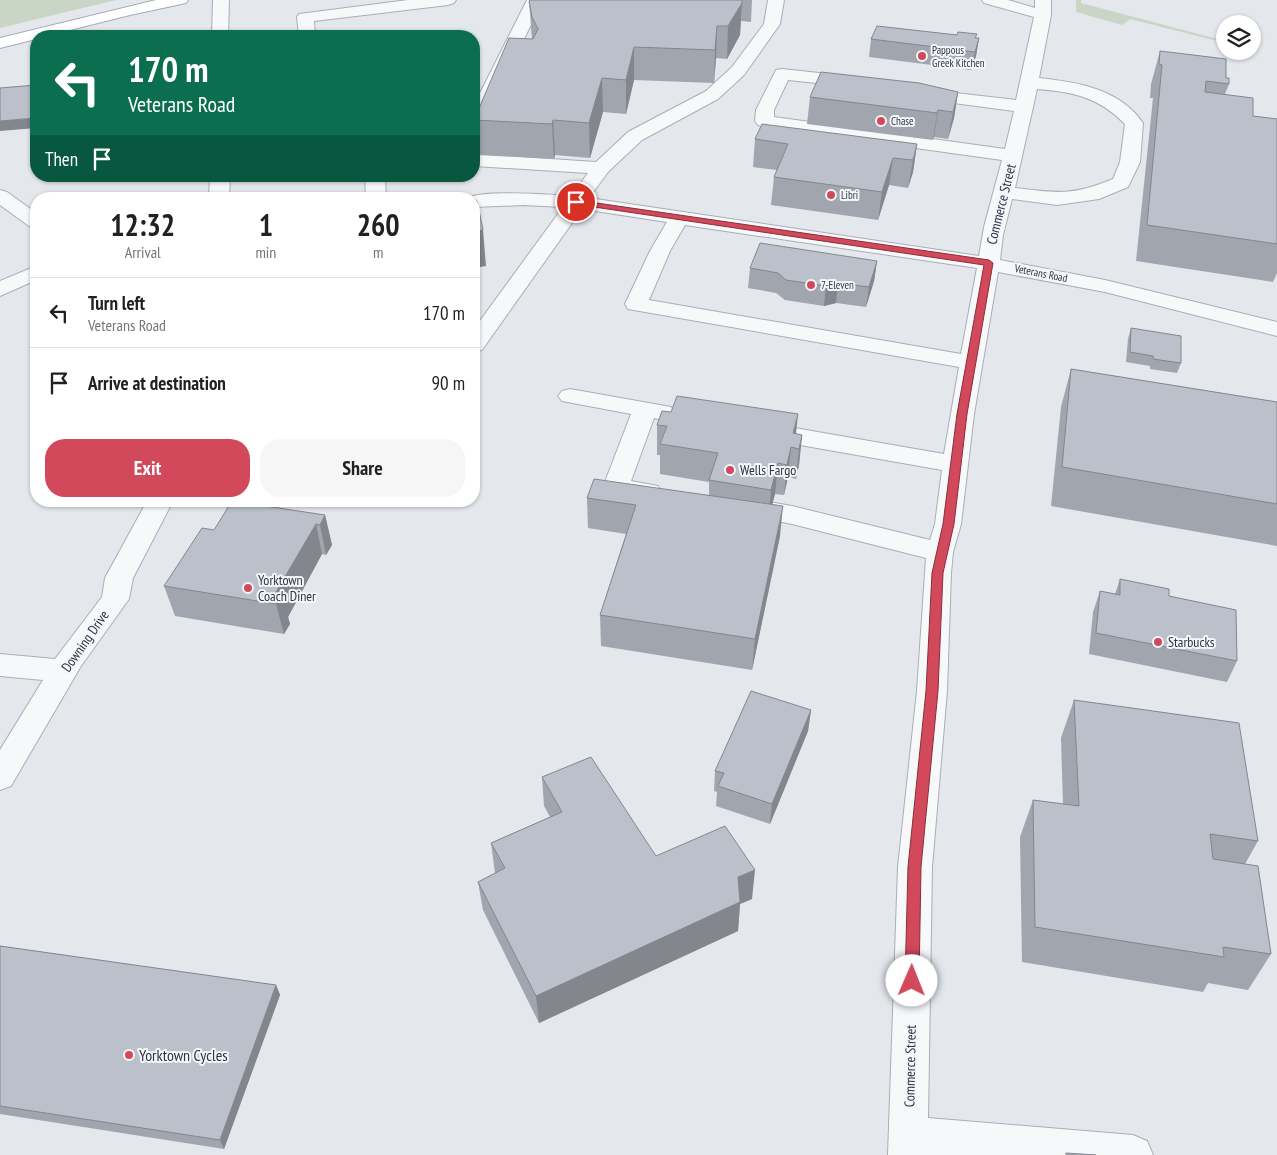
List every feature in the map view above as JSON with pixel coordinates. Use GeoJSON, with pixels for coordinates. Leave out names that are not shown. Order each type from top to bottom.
{"type":"FeatureCollection","features":[{"type":"Feature","properties":{"kind":"main road"},"geometry":{"type":"LineString","coordinates":[[51,30],[129,10],[180,0]]}},
{"type":"Feature","properties":{"kind":"main road"},"geometry":{"type":"LineString","coordinates":[[0,43],[30,35]]}},
{"type":"Feature","properties":{"kind":"street"},"geometry":{"type":"LineString","coordinates":[[220,30],[221,0]]}},
{"type":"Feature","properties":{"kind":"street"},"geometry":{"type":"LineString","coordinates":[[306,30],[305,17],[448,0]]}},
{"type":"Feature","properties":{"kind":"street"},"geometry":{"type":"LineString","coordinates":[[480,111],[535,0]]}},
{"type":"Feature","properties":{"kind":"street"},"geometry":{"type":"LineString","coordinates":[[480,337],[601,168],[636,136],[712,96],[738,71],[772,24],[776,0]]}},
{"type":"Feature","properties":{"kind":"street"},"geometry":{"type":"LineString","coordinates":[[990,0],[1044,7]]}},
{"type":"Feature","properties":{"kind":"street","name":"Commerce Street"},"geometry":{"type":"LineString","coordinates":[[908,1145],[914,867],[932,691],[937,573],[940,552],[948,524],[954,464],[970,362],[989,263],[990,237],[1004,192],[1027,95],[1044,7]]}},
{"type":"Feature","properties":{"kind":"street"},"geometry":{"type":"LineString","coordinates":[[870,83],[782,74],[766,110],[764,121],[1012,156]]}},
{"type":"Feature","properties":{"kind":"street"},"geometry":{"type":"LineString","coordinates":[[900,86],[946,97],[1027,95],[1057,85],[1089,92],[1117,106],[1134,123],[1130,162],[1121,183],[1092,196],[1057,199],[1004,192]]}},
{"type":"Feature","properties":{"kind":"street"},"geometry":{"type":"LineString","coordinates":[[480,160],[601,168]]}},
{"type":"Feature","properties":{"kind":"street"},"geometry":{"type":"LineString","coordinates":[[0,196],[30,218]]}},
{"type":"Feature","properties":{"kind":"street","name":"Veterans Road"},"geometry":{"type":"LineString","coordinates":[[480,201],[524,199],[576,202],[989,263],[1105,286],[1210,310],[1277,330]]}},
{"type":"Feature","properties":{"kind":"street"},"geometry":{"type":"LineString","coordinates":[[679,218],[660,252],[636,304],[970,362]]}},
{"type":"Feature","properties":{"kind":"street"},"geometry":{"type":"LineString","coordinates":[[0,289],[30,275]]}},
{"type":"Feature","properties":{"kind":"street"},"geometry":{"type":"LineString","coordinates":[[570,396],[684,416]]}},
{"type":"Feature","properties":{"kind":"street"},"geometry":{"type":"LineString","coordinates":[[645,409],[616,487],[675,496]]}},
{"type":"Feature","properties":{"kind":"street"},"geometry":{"type":"LineString","coordinates":[[742,426],[954,464]]}},
{"type":"Feature","properties":{"kind":"street"},"geometry":{"type":"LineString","coordinates":[[724,504],[792,515],[940,552]]}},
{"type":"Feature","properties":{"kind":"street","name":"Downing Drive"},"geometry":{"type":"LineString","coordinates":[[0,776],[63,671],[115,599],[119,578],[157,507]]}},
{"type":"Feature","properties":{"kind":"street"},"geometry":{"type":"LineString","coordinates":[[0,665],[63,671]]}},
{"type":"Feature","properties":{"kind":"street"},"geometry":{"type":"LineString","coordinates":[[908,1145],[1133,1155]]}},
{"type":"Feature","properties":{"kind":"green space"},"geometry":{"type":"Polygon","coordinates":[[[0,0],[116,0],[0,28],[0,0]]]}},
{"type":"Feature","properties":{"kind":"green space"},"geometry":{"type":"Polygon","coordinates":[[[1076,0],[1081,0],[1081,3],[1216,39],[1216,41],[1130,19],[1122,25],[1076,12],[1076,0]]]}},
{"type":"Feature","properties":{"kind":"building"},"geometry":{"type":"Polygon","coordinates":[[[742,0],[742,3],[728,26],[717,26],[715,50],[634,47],[626,80],[602,78],[589,123],[553,120],[552,124],[480,120],[480,106],[509,38],[533,39],[538,29],[532,17],[529,1],[742,0]]]}},
{"type":"Feature","properties":{"kind":"building"},"geometry":{"type":"Polygon","coordinates":[[[877,26],[957,35],[958,32],[977,34],[975,38],[979,38],[975,52],[871,39],[877,26]]]}},
{"type":"Feature","properties":{"kind":"building"},"geometry":{"type":"Polygon","coordinates":[[[1160,51],[1226,60],[1226,78],[1229,78],[1229,84],[1206,81],[1205,92],[1253,98],[1253,116],[1277,119],[1277,244],[1147,225],[1162,65],[1159,64],[1160,51]]]}},
{"type":"Feature","properties":{"kind":"building"},"geometry":{"type":"Polygon","coordinates":[[[821,72],[919,83],[958,92],[953,112],[938,110],[937,113],[810,97],[821,72]]]}},
{"type":"Feature","properties":{"kind":"building"},"geometry":{"type":"Polygon","coordinates":[[[30,86],[30,118],[0,121],[0,88],[30,86]]]}},
{"type":"Feature","properties":{"kind":"building"},"geometry":{"type":"Polygon","coordinates":[[[762,124],[917,144],[913,160],[893,158],[882,192],[774,177],[788,144],[755,139],[762,124]]]}},
{"type":"Feature","properties":{"kind":"building"},"geometry":{"type":"Polygon","coordinates":[[[480,216],[483,230],[480,230],[480,216]]]}},
{"type":"Feature","properties":{"kind":"building"},"geometry":{"type":"Polygon","coordinates":[[[760,243],[877,261],[869,287],[838,283],[826,286],[786,280],[778,273],[750,268],[760,243]]]}},
{"type":"Feature","properties":{"kind":"building"},"geometry":{"type":"Polygon","coordinates":[[[1131,328],[1181,336],[1181,363],[1153,359],[1153,356],[1130,352],[1131,328]]]}},
{"type":"Feature","properties":{"kind":"building"},"geometry":{"type":"Polygon","coordinates":[[[1071,369],[1277,402],[1277,504],[1062,467],[1071,369]]]}},
{"type":"Feature","properties":{"kind":"building"},"geometry":{"type":"Polygon","coordinates":[[[677,396],[798,414],[793,433],[802,435],[799,449],[791,447],[787,465],[778,463],[771,490],[709,480],[718,453],[660,444],[667,426],[657,425],[662,411],[671,412],[677,396]]]}},
{"type":"Feature","properties":{"kind":"building"},"geometry":{"type":"Polygon","coordinates":[[[594,479],[783,506],[755,639],[600,615],[636,505],[587,498],[594,479]]]}},
{"type":"Feature","properties":{"kind":"building"},"geometry":{"type":"Polygon","coordinates":[[[228,507],[272,507],[325,515],[320,525],[316,524],[276,592],[282,593],[276,604],[164,586],[202,528],[214,530],[228,507]]]}},
{"type":"Feature","properties":{"kind":"building"},"geometry":{"type":"Polygon","coordinates":[[[1120,579],[1169,589],[1169,596],[1236,610],[1237,661],[1096,633],[1100,591],[1120,595],[1120,579]]]}},
{"type":"Feature","properties":{"kind":"building"},"geometry":{"type":"Polygon","coordinates":[[[751,691],[811,710],[772,804],[718,786],[724,773],[715,771],[751,691]]]}},
{"type":"Feature","properties":{"kind":"building"},"geometry":{"type":"Polygon","coordinates":[[[1074,700],[1239,723],[1258,841],[1210,834],[1213,859],[1258,866],[1271,954],[1223,947],[1224,957],[1035,927],[1033,800],[1079,806],[1074,700]]]}},
{"type":"Feature","properties":{"kind":"building"},"geometry":{"type":"Polygon","coordinates":[[[591,757],[656,856],[725,826],[755,870],[738,877],[740,902],[536,996],[478,882],[505,868],[491,843],[562,812],[542,777],[591,757]]]}},
{"type":"Feature","properties":{"kind":"building","name":"Yorktown Cycles"},"geometry":{"type":"Polygon","coordinates":[[[0,946],[276,985],[220,1140],[0,1106],[0,946]]]}},
{"type":"Feature","properties":{"kind":"building"},"geometry":{"type":"Polygon","coordinates":[[[1066,1153],[1096,1155],[1066,1155],[1066,1153]]]}},
{"type":"Feature","properties":{"kind":"place","name":"Pappous Greek Kitchen"},"geometry":{"type":"Point","coordinates":[922,56]}},
{"type":"Feature","properties":{"kind":"place","name":"Chase"},"geometry":{"type":"Point","coordinates":[881,121]}},
{"type":"Feature","properties":{"kind":"place","name":"Libri"},"geometry":{"type":"Point","coordinates":[831,195]}},
{"type":"Feature","properties":{"kind":"place","name":"7-Eleven"},"geometry":{"type":"Point","coordinates":[811,285]}},
{"type":"Feature","properties":{"kind":"place","name":"Wells Fargo"},"geometry":{"type":"Point","coordinates":[730,470]}},
{"type":"Feature","properties":{"kind":"place","name":"Yorktown Coach Diner"},"geometry":{"type":"Point","coordinates":[248,588]}},
{"type":"Feature","properties":{"kind":"place","name":"Starbucks"},"geometry":{"type":"Point","coordinates":[1158,642]}},
{"type":"Feature","properties":{"kind":"place","name":"Yorktown Cycles"},"geometry":{"type":"Point","coordinates":[129,1055]}},
{"type":"Feature","properties":{"kind":"route"},"geometry":{"type":"LineString","coordinates":[[576,202],[989,263],[970,362],[954,464],[948,524],[940,552],[937,573],[932,691],[914,867],[912,981]]}}]}
